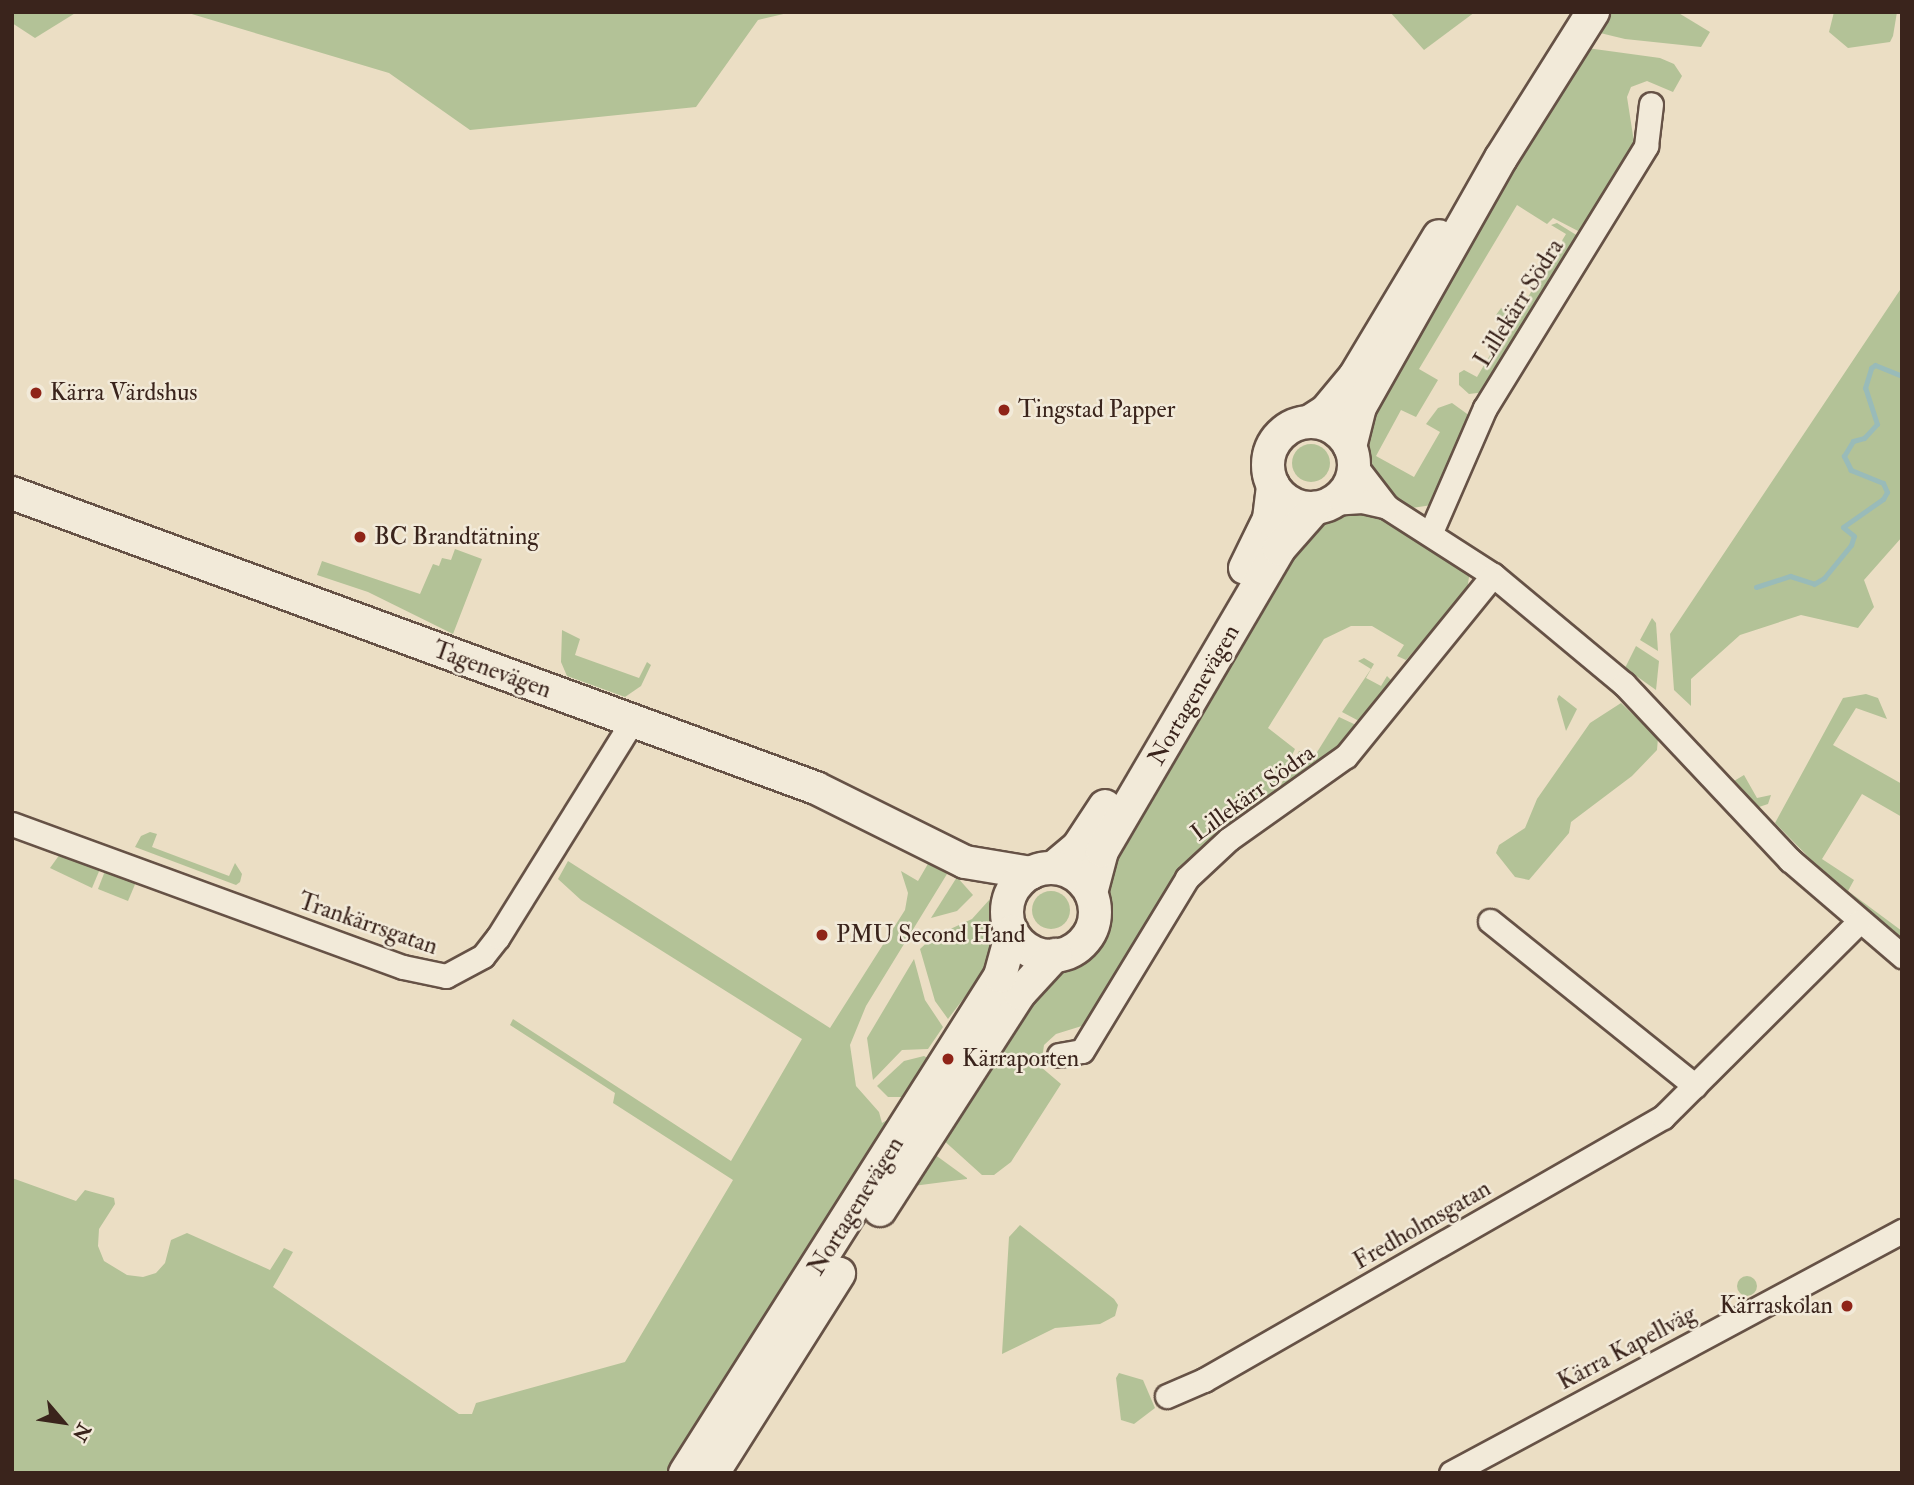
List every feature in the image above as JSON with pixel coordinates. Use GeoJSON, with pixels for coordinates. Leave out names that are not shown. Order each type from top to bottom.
{"type":"FeatureCollection","features":[{"type":"Feature","properties":{"kind":"street","name":"Nortagenevägen"},"geometry":{"type":"LineString","coordinates":[[713,1473],[1020,993],[1055,955],[1081,944],[1090,934],[1095,906],[1091,893],[1093,875],[1109,840],[1279,549],[1324,505],[1348,486],[1360,407],[1501,158],[1593,12]]}},
{"type":"Feature","properties":{"kind":"street","name":"Lillekärr Södra"},"geometry":{"type":"LineString","coordinates":[[1431,532],[1485,408],[1646,146],[1651,104]]}},
{"type":"Feature","properties":{"kind":"street","name":"Nortagenevägen"},"geometry":{"type":"LineString","coordinates":[[685,1473],[1000,976],[1014,890],[1079,847],[1260,543],[1273,485],[1269,457],[1274,443],[1283,432],[1309,422],[1342,394],[1415,271],[1501,158]]}},
{"type":"Feature","properties":{"kind":"street"},"geometry":{"type":"LineString","coordinates":[[1309,422],[1333,428],[1387,507]]}},
{"type":"Feature","properties":{"kind":"street"},"geometry":{"type":"LineString","coordinates":[[1273,485],[1290,503],[1324,505],[1362,501],[1387,507],[1431,532],[1493,575],[1624,684],[1763,832],[1859,922],[1902,956]]}},
{"type":"Feature","properties":{"kind":"street","name":"Tagenevägen"},"geometry":{"type":"LineString","coordinates":[[12,493],[816,788],[965,862],[1042,870]]}},
{"type":"Feature","properties":{"kind":"street","name":"Lillekärr Södra"},"geometry":{"type":"LineString","coordinates":[[1059,1055],[1082,1051],[1187,878],[1229,839],[1346,756],[1493,575]]}},
{"type":"Feature","properties":{"kind":"street","name":"Trankärrsgatan"},"geometry":{"type":"LineString","coordinates":[[12,824],[403,967],[446,976],[483,956],[498,937],[632,722]]}},
{"type":"Feature","properties":{"kind":"street","name":"Tagenevägen"},"geometry":{"type":"LineString","coordinates":[[965,862],[1010,923]]}},
{"type":"Feature","properties":{"kind":"street"},"geometry":{"type":"LineString","coordinates":[[1042,870],[1075,875],[1091,893]]}},
{"type":"Feature","properties":{"kind":"street"},"geometry":{"type":"LineString","coordinates":[[1490,921],[1695,1086]]}},
{"type":"Feature","properties":{"kind":"street","name":"Fredholmsgatan"},"geometry":{"type":"LineString","coordinates":[[1167,1396],[1204,1380],[1663,1117],[1859,922]]}},
{"type":"Feature","properties":{"kind":"street"},"geometry":{"type":"LineString","coordinates":[[1010,923],[1030,950],[1055,955]]}},
{"type":"Feature","properties":{"kind":"street","name":"Kärra Kapellväg"},"geometry":{"type":"LineString","coordinates":[[1451,1473],[1902,1231]]}},
{"type":"Feature","properties":{"kind":"green space"},"geometry":{"type":"Polygon","coordinates":[[[12,12],[77,12],[35,38],[12,23],[12,12]]]}},
{"type":"Feature","properties":{"kind":"green space"},"geometry":{"type":"Polygon","coordinates":[[[185,12],[792,12],[758,20],[696,107],[470,130],[389,73],[185,12]]]}},
{"type":"Feature","properties":{"kind":"green space"},"geometry":{"type":"Polygon","coordinates":[[[1390,12],[1475,12],[1424,50],[1390,12]]]}},
{"type":"Feature","properties":{"kind":"green space"},"geometry":{"type":"Polygon","coordinates":[[[1608,12],[1677,12],[1710,32],[1701,47],[1625,39],[1596,32],[1608,12]]]}},
{"type":"Feature","properties":{"kind":"green space"},"geometry":{"type":"Polygon","coordinates":[[[1834,12],[1897,12],[1893,36],[1890,42],[1848,48],[1829,32],[1834,12]]]}},
{"type":"Feature","properties":{"kind":"green space"},"geometry":{"type":"Polygon","coordinates":[[[1587,48],[1660,58],[1674,64],[1682,76],[1673,92],[1647,81],[1631,87],[1627,97],[1634,142],[1580,232],[1553,218],[1547,224],[1517,205],[1419,369],[1438,380],[1416,417],[1401,410],[1376,456],[1414,477],[1440,432],[1426,424],[1438,408],[1452,403],[1470,416],[1432,505],[1412,508],[1386,493],[1362,458],[1362,420],[1587,48]]]}},
{"type":"Feature","properties":{"kind":"green space"},"geometry":{"type":"Polygon","coordinates":[[[1557,223],[1578,236],[1485,392],[1469,394],[1459,385],[1459,373],[1464,370],[1477,377],[1509,323],[1496,315],[1501,308],[1516,317],[1566,234],[1551,225],[1557,223]]]}},
{"type":"Feature","properties":{"kind":"green space"},"geometry":{"type":"Polygon","coordinates":[[[1902,287],[1902,537],[1864,580],[1874,607],[1858,628],[1801,615],[1740,635],[1691,679],[1691,706],[1674,690],[1670,634],[1902,287]]]}},
{"type":"Feature","properties":{"kind":"green space"},"geometry":{"type":"Polygon","coordinates":[[[1311,444],[1324,450],[1330,463],[1324,476],[1311,482],[1298,476],[1292,463],[1298,450],[1311,444]]]}},
{"type":"Feature","properties":{"kind":"green space"},"geometry":{"type":"Polygon","coordinates":[[[1328,511],[1367,512],[1403,527],[1470,571],[1467,590],[1406,660],[1397,656],[1404,645],[1372,626],[1351,626],[1324,639],[1268,728],[1295,749],[1272,796],[1208,844],[1085,1025],[1056,1034],[1044,1045],[1041,1067],[1061,1084],[1011,1162],[994,1175],[982,1175],[941,1138],[997,1047],[1063,961],[1083,952],[1095,938],[1103,920],[1103,880],[1261,593],[1328,511]]]}},
{"type":"Feature","properties":{"kind":"green space"},"geometry":{"type":"Polygon","coordinates":[[[455,549],[482,559],[453,634],[368,592],[317,575],[322,561],[420,594],[433,564],[439,566],[442,558],[451,560],[455,549]]]}},
{"type":"Feature","properties":{"kind":"green space"},"geometry":{"type":"Polygon","coordinates":[[[1652,618],[1656,623],[1658,651],[1640,640],[1652,618]]]}},
{"type":"Feature","properties":{"kind":"green space"},"geometry":{"type":"Polygon","coordinates":[[[562,630],[580,639],[575,655],[639,678],[647,662],[651,665],[641,686],[625,697],[567,676],[561,662],[562,630]]]}},
{"type":"Feature","properties":{"kind":"green space"},"geometry":{"type":"Polygon","coordinates":[[[1636,646],[1659,661],[1656,690],[1625,668],[1636,646]]]}},
{"type":"Feature","properties":{"kind":"green space"},"geometry":{"type":"Polygon","coordinates":[[[1364,658],[1374,664],[1366,678],[1381,686],[1387,676],[1391,680],[1359,721],[1342,712],[1371,669],[1358,661],[1364,658]]]}},
{"type":"Feature","properties":{"kind":"green space"},"geometry":{"type":"Polygon","coordinates":[[[1866,694],[1878,698],[1887,719],[1856,708],[1833,745],[1902,784],[1902,817],[1862,794],[1822,859],[1854,880],[1848,891],[1902,931],[1902,940],[1835,884],[1775,823],[1843,698],[1866,694]]]}},
{"type":"Feature","properties":{"kind":"green space"},"geometry":{"type":"Polygon","coordinates":[[[1559,695],[1577,709],[1566,731],[1557,699],[1559,695]]]}},
{"type":"Feature","properties":{"kind":"green space"},"geometry":{"type":"Polygon","coordinates":[[[1621,703],[1658,738],[1657,750],[1632,776],[1571,822],[1569,833],[1529,880],[1515,877],[1496,853],[1499,845],[1525,828],[1537,799],[1590,723],[1621,703]]]}},
{"type":"Feature","properties":{"kind":"green space"},"geometry":{"type":"Polygon","coordinates":[[[1339,717],[1356,725],[1325,761],[1277,792],[1299,751],[1314,757],[1339,717]]]}},
{"type":"Feature","properties":{"kind":"green space"},"geometry":{"type":"Polygon","coordinates":[[[1744,775],[1757,798],[1771,795],[1768,804],[1759,807],[1734,781],[1744,775]]]}},
{"type":"Feature","properties":{"kind":"green space"},"geometry":{"type":"Polygon","coordinates":[[[150,832],[157,834],[152,847],[229,876],[235,863],[242,874],[240,882],[236,885],[135,847],[141,836],[150,832]]]}},
{"type":"Feature","properties":{"kind":"green space"},"geometry":{"type":"Polygon","coordinates":[[[60,854],[100,869],[92,888],[50,868],[60,854]]]}},
{"type":"Feature","properties":{"kind":"green space"},"geometry":{"type":"Polygon","coordinates":[[[568,861],[830,1028],[905,910],[908,893],[901,871],[918,881],[929,862],[947,874],[866,1006],[850,1045],[856,1086],[879,1112],[882,1123],[889,1119],[897,1124],[678,1473],[12,1473],[12,1178],[76,1201],[85,1190],[114,1198],[115,1204],[99,1229],[98,1246],[104,1261],[127,1275],[143,1277],[156,1273],[165,1263],[171,1240],[187,1233],[270,1270],[284,1248],[293,1252],[273,1287],[459,1414],[472,1414],[476,1403],[625,1362],[733,1180],[613,1103],[615,1093],[510,1025],[513,1019],[731,1161],[802,1039],[581,900],[558,879],[568,861]]]}},
{"type":"Feature","properties":{"kind":"green space"},"geometry":{"type":"Polygon","coordinates":[[[105,871],[136,882],[128,901],[98,889],[105,871]]]}},
{"type":"Feature","properties":{"kind":"green space"},"geometry":{"type":"Polygon","coordinates":[[[957,877],[973,895],[957,911],[931,918],[957,877]]]}},
{"type":"Feature","properties":{"kind":"green space"},"geometry":{"type":"Polygon","coordinates":[[[1051,891],[1064,897],[1070,910],[1064,923],[1051,929],[1038,923],[1032,910],[1038,897],[1051,891]]]}},
{"type":"Feature","properties":{"kind":"green space"},"geometry":{"type":"Polygon","coordinates":[[[990,899],[1001,926],[999,952],[948,1019],[935,1001],[920,949],[933,937],[972,919],[990,899]]]}},
{"type":"Feature","properties":{"kind":"green space"},"geometry":{"type":"Polygon","coordinates":[[[914,959],[925,1000],[943,1027],[928,1049],[902,1050],[873,1080],[867,1038],[914,959]]]}},
{"type":"Feature","properties":{"kind":"green space"},"geometry":{"type":"Polygon","coordinates":[[[924,1056],[935,1062],[908,1097],[888,1097],[877,1086],[904,1061],[924,1056]]]}},
{"type":"Feature","properties":{"kind":"green space"},"geometry":{"type":"Polygon","coordinates":[[[934,1154],[967,1178],[967,1179],[913,1186],[934,1154]]]}},
{"type":"Feature","properties":{"kind":"green space"},"geometry":{"type":"Polygon","coordinates":[[[1020,1225],[1114,1299],[1118,1305],[1115,1316],[1100,1324],[1055,1328],[1002,1354],[1009,1237],[1020,1225]]]}},
{"type":"Feature","properties":{"kind":"green space"},"geometry":{"type":"Polygon","coordinates":[[[1747,1276],[1754,1279],[1757,1286],[1754,1293],[1747,1296],[1740,1293],[1737,1286],[1740,1279],[1747,1276]]]}},
{"type":"Feature","properties":{"kind":"green space"},"geometry":{"type":"Polygon","coordinates":[[[1119,1373],[1143,1380],[1155,1408],[1134,1424],[1121,1420],[1116,1378],[1119,1373]]]}},
{"type":"Feature","properties":{"kind":"waterway"},"geometry":{"type":"LineString","coordinates":[[1756,587],[1790,576],[1814,584],[1824,578],[1851,545],[1854,536],[1843,527],[1883,499],[1887,492],[1883,483],[1851,470],[1844,456],[1853,441],[1864,438],[1877,424],[1865,388],[1871,368],[1875,365],[1902,376]]}},
{"type":"Feature","properties":{"kind":"place","name":"Kärra Värdshus"},"geometry":{"type":"Point","coordinates":[36,393]}},
{"type":"Feature","properties":{"kind":"place","name":"Tingstad Papper"},"geometry":{"type":"Point","coordinates":[1004,410]}},
{"type":"Feature","properties":{"kind":"place","name":"BC Brandtätning"},"geometry":{"type":"Point","coordinates":[360,537]}},
{"type":"Feature","properties":{"kind":"place","name":"PMU Second Hand"},"geometry":{"type":"Point","coordinates":[822,935]}},
{"type":"Feature","properties":{"kind":"place","name":"Kärraporten"},"geometry":{"type":"Point","coordinates":[948,1059]}},
{"type":"Feature","properties":{"kind":"place","name":"Kärraskolan"},"geometry":{"type":"Point","coordinates":[1847,1306]}}]}
